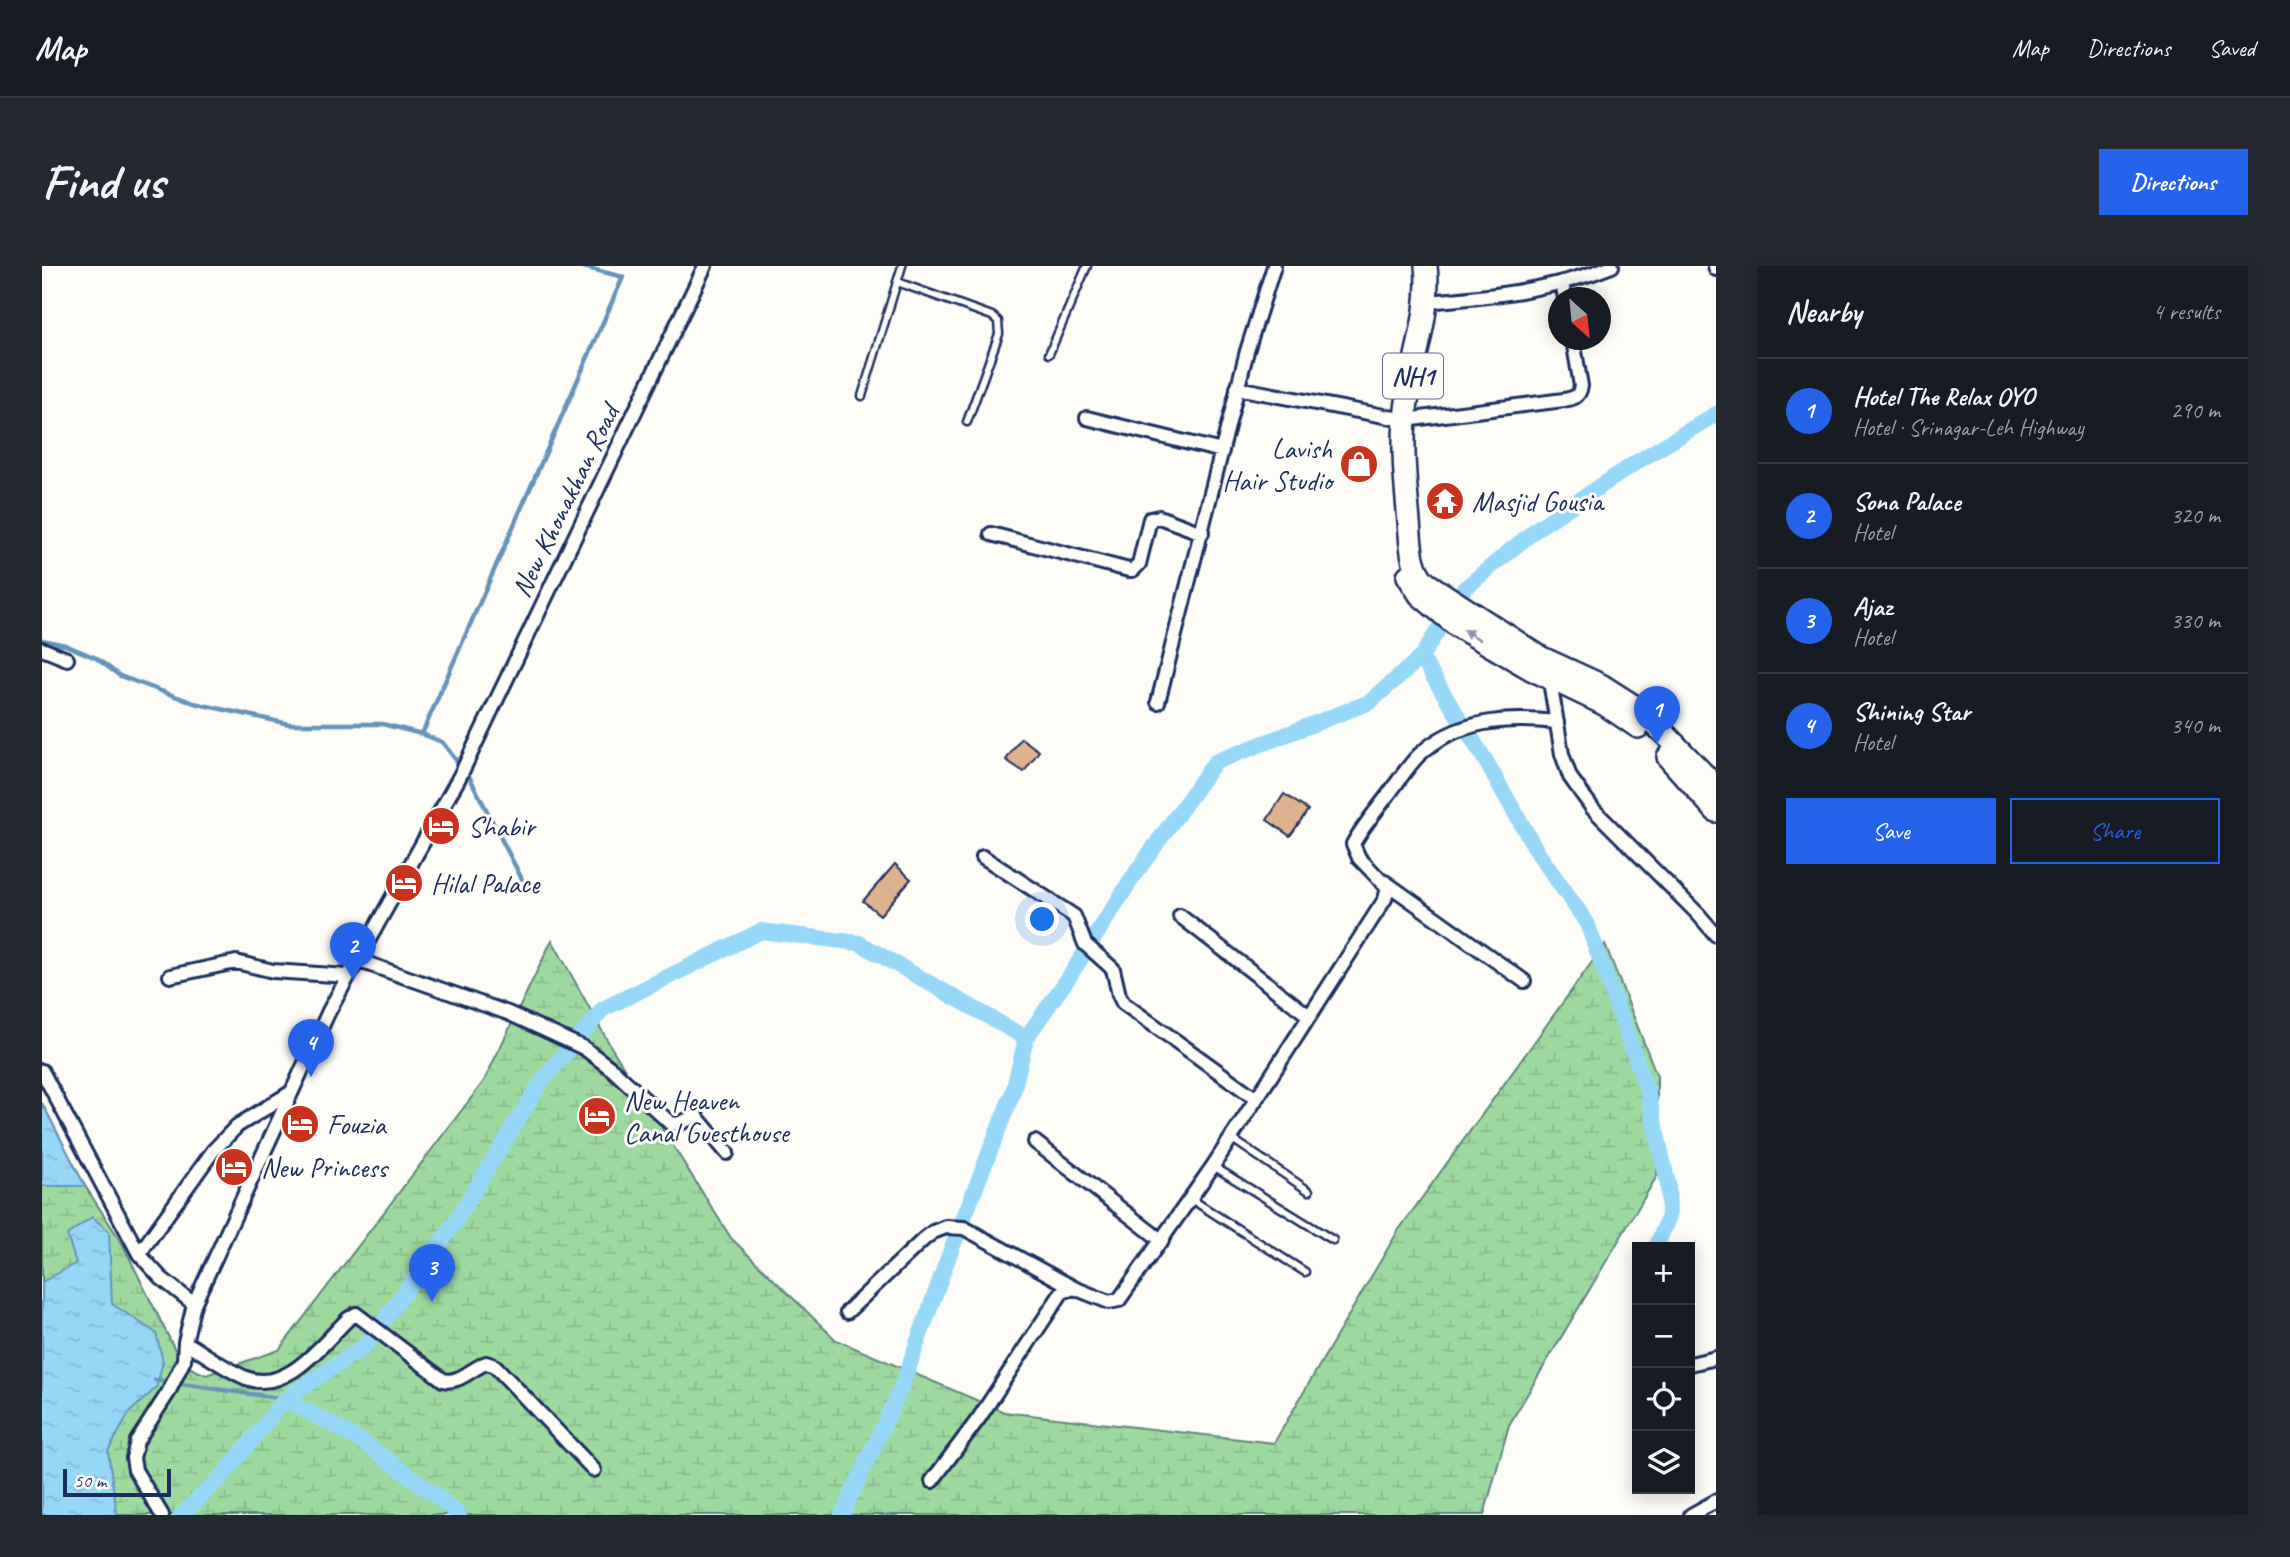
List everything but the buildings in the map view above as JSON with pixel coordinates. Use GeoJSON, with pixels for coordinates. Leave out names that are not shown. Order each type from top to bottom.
{"type":"FeatureCollection","features":[{"type":"Feature","properties":{"kind":"highway","name":"NH1"},"geometry":{"type":"LineString","coordinates":[[1426,266],[1426,302],[1405,419],[1404,487],[1399,509],[1401,553],[1408,576],[1422,587],[1429,604],[1457,626],[1542,666],[1634,723],[1716,811]]}},
{"type":"Feature","properties":{"kind":"highway","name":"NH1"},"geometry":{"type":"LineString","coordinates":[[1542,666],[1601,685],[1634,706],[1716,787]]}},
{"type":"Feature","properties":{"kind":"street","name":"New Khonakhan Road"},"geometry":{"type":"LineString","coordinates":[[161,1514],[135,1470],[133,1458],[137,1441],[168,1393],[184,1360],[185,1342],[194,1304],[329,1011],[470,757],[705,266]]}},
{"type":"Feature","properties":{"kind":"street"},"geometry":{"type":"LineString","coordinates":[[1158,702],[1237,388],[1274,266]]}},
{"type":"Feature","properties":{"kind":"street"},"geometry":{"type":"LineString","coordinates":[[1426,302],[1510,293],[1562,282],[1612,266]]}},
{"type":"Feature","properties":{"kind":"street"},"geometry":{"type":"LineString","coordinates":[[1562,282],[1563,287]]}},
{"type":"Feature","properties":{"kind":"street"},"geometry":{"type":"LineString","coordinates":[[1237,388],[1405,419],[1575,398],[1581,386],[1575,350]]}},
{"type":"Feature","properties":{"kind":"street"},"geometry":{"type":"LineString","coordinates":[[1087,418],[1222,451]]}},
{"type":"Feature","properties":{"kind":"street"},"geometry":{"type":"LineString","coordinates":[[991,534],[1133,570],[1139,564],[1150,519],[1159,517],[1202,533]]}},
{"type":"Feature","properties":{"kind":"street"},"geometry":{"type":"LineString","coordinates":[[42,649],[67,659]]}},
{"type":"Feature","properties":{"kind":"street"},"geometry":{"type":"LineString","coordinates":[[1542,666],[1557,722],[1562,754],[1570,777],[1593,809],[1716,934]]}},
{"type":"Feature","properties":{"kind":"street"},"geometry":{"type":"LineString","coordinates":[[1524,981],[1384,881],[1359,858],[1353,844],[1411,764],[1429,747],[1481,722],[1524,718],[1557,722]]}},
{"type":"Feature","properties":{"kind":"street"},"geometry":{"type":"LineString","coordinates":[[984,857],[1067,910],[1076,920],[1085,944],[1113,969],[1123,1003],[1255,1098]]}},
{"type":"Feature","properties":{"kind":"street"},"geometry":{"type":"LineString","coordinates":[[847,1312],[924,1239],[946,1227],[964,1228],[1074,1288],[1109,1302],[1119,1300],[1213,1166],[1385,899],[1388,888],[1384,881]]}},
{"type":"Feature","properties":{"kind":"street"},"geometry":{"type":"LineString","coordinates":[[1180,916],[1309,1016]]}},
{"type":"Feature","properties":{"kind":"street"},"geometry":{"type":"LineString","coordinates":[[357,960],[508,1013],[584,1048],[614,1070],[670,1123],[678,1124],[696,1116],[727,1153]]}},
{"type":"Feature","properties":{"kind":"street"},"geometry":{"type":"LineString","coordinates":[[170,976],[236,962],[273,971],[348,976]]}},
{"type":"Feature","properties":{"kind":"street"},"geometry":{"type":"LineString","coordinates":[[42,1071],[139,1254],[161,1278],[194,1304]]}},
{"type":"Feature","properties":{"kind":"street"},"geometry":{"type":"LineString","coordinates":[[139,1254],[213,1151],[237,1126],[292,1093]]}},
{"type":"Feature","properties":{"kind":"street"},"geometry":{"type":"LineString","coordinates":[[1035,1142],[1162,1241]]}},
{"type":"Feature","properties":{"kind":"street"},"geometry":{"type":"LineString","coordinates":[[932,1481],[979,1418],[1062,1292],[1074,1288]]}},
{"type":"Feature","properties":{"kind":"street"},"geometry":{"type":"LineString","coordinates":[[185,1342],[244,1377],[268,1382],[300,1366],[356,1314],[447,1381],[458,1379],[485,1363],[495,1366],[594,1470]]}},
{"type":"Feature","properties":{"kind":"street"},"geometry":{"type":"LineString","coordinates":[[1695,1363],[1716,1358]]}},
{"type":"Feature","properties":{"kind":"street"},"geometry":{"type":"LineString","coordinates":[[1691,1515],[1716,1501]]}},
{"type":"Feature","properties":{"kind":"lane"},"geometry":{"type":"LineString","coordinates":[[862,396],[902,266]]}},
{"type":"Feature","properties":{"kind":"lane"},"geometry":{"type":"LineString","coordinates":[[1049,354],[1087,266]]}},
{"type":"Feature","properties":{"kind":"lane"},"geometry":{"type":"LineString","coordinates":[[897,282],[992,316],[998,321],[999,334],[967,422]]}},
{"type":"Feature","properties":{"kind":"lane"},"geometry":{"type":"LineString","coordinates":[[1231,1138],[1309,1191]]}},
{"type":"Feature","properties":{"kind":"lane"},"geometry":{"type":"LineString","coordinates":[[1213,1166],[1333,1240]]}},
{"type":"Feature","properties":{"kind":"lane"},"geometry":{"type":"LineString","coordinates":[[1191,1199],[1305,1272]]}},
{"type":"Feature","properties":{"kind":"green space"},"geometry":{"type":"Polygon","coordinates":[[[552,940],[611,1047],[731,1238],[836,1340],[1004,1412],[1274,1443],[1398,1231],[1605,944],[1657,1076],[1657,1176],[1509,1425],[1484,1515],[42,1515],[42,1103],[85,1186],[122,1243],[182,1364],[206,1375],[279,1350],[484,1081],[552,940]]]}},
{"type":"Feature","properties":{"kind":"water"},"geometry":{"type":"Polygon","coordinates":[[[42,1103],[85,1186],[42,1186],[42,1103]]]}},
{"type":"Feature","properties":{"kind":"water"},"geometry":{"type":"Polygon","coordinates":[[[92,1217],[109,1231],[112,1304],[156,1333],[163,1362],[156,1388],[130,1412],[108,1451],[117,1515],[42,1515],[42,1282],[76,1263],[67,1235],[92,1217]]]}},
{"type":"Feature","properties":{"kind":"waterway"},"geometry":{"type":"LineString","coordinates":[[422,734],[623,277],[580,266]]}},
{"type":"Feature","properties":{"kind":"waterway"},"geometry":{"type":"LineString","coordinates":[[842,1515],[901,1388],[1013,1092],[1026,1038],[1137,871],[1215,762],[1370,702],[1421,657],[1464,589],[1539,527],[1640,460],[1716,414]]}},
{"type":"Feature","properties":{"kind":"waterway"},"geometry":{"type":"LineString","coordinates":[[42,640],[65,645],[96,658],[120,676],[194,703],[289,724],[382,724],[442,742],[470,778],[527,889]]}},
{"type":"Feature","properties":{"kind":"waterway"},"geometry":{"type":"LineString","coordinates":[[1421,657],[1484,758],[1538,853],[1587,923],[1647,1090],[1668,1184],[1669,1216],[1658,1242]]}},
{"type":"Feature","properties":{"kind":"waterway"},"geometry":{"type":"LineString","coordinates":[[181,1515],[224,1474],[285,1399],[365,1346],[450,1230],[541,1082],[603,1009],[761,931],[859,943],[1026,1038]]}},
{"type":"Feature","properties":{"kind":"waterway"},"geometry":{"type":"LineString","coordinates":[[155,1380],[285,1399]]}},
{"type":"Feature","properties":{"kind":"waterway"},"geometry":{"type":"LineString","coordinates":[[285,1399],[360,1440],[459,1515]]}},
{"type":"Feature","properties":{"kind":"place","name":"Lavish Hair Studio"},"geometry":{"type":"Point","coordinates":[1359,464]}},
{"type":"Feature","properties":{"kind":"place","name":"Masjid Gousia"},"geometry":{"type":"Point","coordinates":[1445,501]}},
{"type":"Feature","properties":{"kind":"place","name":"Hotel The Relax OYO"},"geometry":{"type":"Point","coordinates":[1657,744]}},
{"type":"Feature","properties":{"kind":"place","name":"Shabir"},"geometry":{"type":"Point","coordinates":[441,826]}},
{"type":"Feature","properties":{"kind":"place","name":"Hilal Palace"},"geometry":{"type":"Point","coordinates":[404,883]}},
{"type":"Feature","properties":{"kind":"place","name":"Sona Palace"},"geometry":{"type":"Point","coordinates":[353,980]}},
{"type":"Feature","properties":{"kind":"place","name":"Shining Star"},"geometry":{"type":"Point","coordinates":[311,1077]}},
{"type":"Feature","properties":{"kind":"place","name":"New Heaven Canal Guesthouse"},"geometry":{"type":"Point","coordinates":[597,1116]}},
{"type":"Feature","properties":{"kind":"place","name":"Fouzia"},"geometry":{"type":"Point","coordinates":[300,1124]}},
{"type":"Feature","properties":{"kind":"place","name":"New Princess"},"geometry":{"type":"Point","coordinates":[234,1167]}},
{"type":"Feature","properties":{"kind":"place","name":"Ajaz"},"geometry":{"type":"Point","coordinates":[432,1302]}}]}
